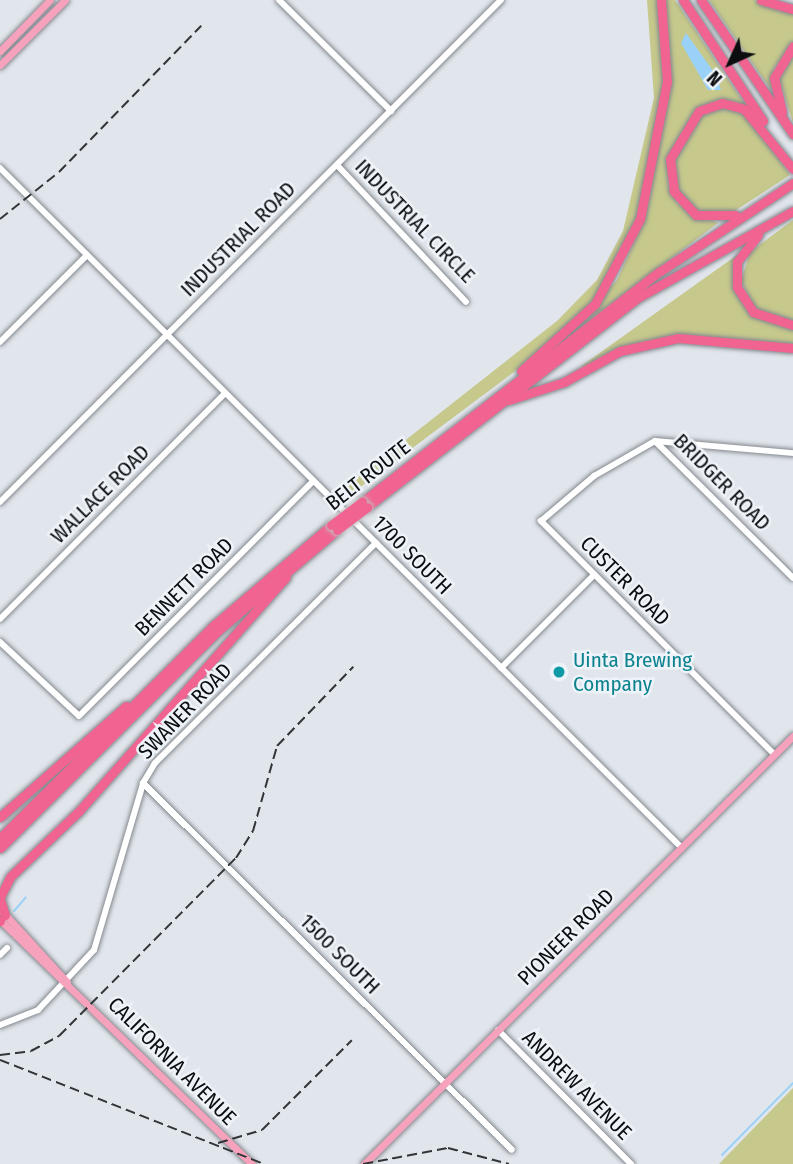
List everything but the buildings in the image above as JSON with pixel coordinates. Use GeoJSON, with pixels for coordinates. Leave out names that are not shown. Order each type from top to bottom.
{"type":"FeatureCollection","features":[{"type":"Feature","properties":{"kind":"highway"},"geometry":{"type":"LineString","coordinates":[[469,419],[595,304],[628,248],[667,82],[660,0]]}},
{"type":"Feature","properties":{"kind":"highway"},"geometry":{"type":"LineString","coordinates":[[683,0],[793,168]]}},
{"type":"Feature","properties":{"kind":"highway"},"geometry":{"type":"LineString","coordinates":[[701,0],[790,130]]}},
{"type":"Feature","properties":{"kind":"highway"},"geometry":{"type":"LineString","coordinates":[[761,0],[793,9]]}},
{"type":"Feature","properties":{"kind":"highway"},"geometry":{"type":"LineString","coordinates":[[790,130],[774,78],[793,46]]}},
{"type":"Feature","properties":{"kind":"highway"},"geometry":{"type":"LineString","coordinates":[[765,200],[716,220],[679,201],[670,159],[692,116],[714,103],[744,109],[793,168]]}},
{"type":"Feature","properties":{"kind":"highway","name":"BELT ROUTE"},"geometry":{"type":"LineString","coordinates":[[364,505],[469,419],[659,272],[793,183]]}},
{"type":"Feature","properties":{"kind":"highway","name":"BELT ROUTE"},"geometry":{"type":"LineString","coordinates":[[0,838],[162,676],[334,528],[639,297],[793,211]]}},
{"type":"Feature","properties":{"kind":"highway"},"geometry":{"type":"LineString","coordinates":[[762,230],[737,262],[737,287],[752,312],[793,325]]}},
{"type":"Feature","properties":{"kind":"highway"},"geometry":{"type":"LineString","coordinates":[[501,402],[651,342],[712,338],[793,348]]}},
{"type":"Feature","properties":{"kind":"highway","name":"BELT ROUTE"},"geometry":{"type":"LineString","coordinates":[[0,848],[210,639],[334,528]]}},
{"type":"Feature","properties":{"kind":"highway"},"geometry":{"type":"LineString","coordinates":[[1,917],[0,898],[10,877],[79,811],[305,555]]}},
{"type":"Feature","properties":{"kind":"highway"},"geometry":{"type":"LineString","coordinates":[[0,817],[162,676]]}},
{"type":"Feature","properties":{"kind":"highway"},"geometry":{"type":"LineString","coordinates":[[0,881],[10,877]]}},
{"type":"Feature","properties":{"kind":"main road"},"geometry":{"type":"LineString","coordinates":[[0,51],[51,0]]}},
{"type":"Feature","properties":{"kind":"main road"},"geometry":{"type":"LineString","coordinates":[[0,65],[65,0]]}},
{"type":"Feature","properties":{"kind":"main road","name":"PIONEER ROAD"},"geometry":{"type":"LineString","coordinates":[[364,1164],[793,736]]}},
{"type":"Feature","properties":{"kind":"main road","name":"CALIFORNIA AVENUE"},"geometry":{"type":"LineString","coordinates":[[1,917],[252,1164]]}},
{"type":"Feature","properties":{"kind":"street"},"geometry":{"type":"LineString","coordinates":[[279,0],[391,111]]}},
{"type":"Feature","properties":{"kind":"street"},"geometry":{"type":"LineString","coordinates":[[286,7],[294,0]]}},
{"type":"Feature","properties":{"kind":"street","name":"INDUSTRIAL ROAD"},"geometry":{"type":"LineString","coordinates":[[0,502],[501,0]]}},
{"type":"Feature","properties":{"kind":"street","name":"INDUSTRIAL CIRCLE"},"geometry":{"type":"LineString","coordinates":[[337,165],[466,302]]}},
{"type":"Feature","properties":{"kind":"street","name":"1700 SOUTH"},"geometry":{"type":"LineString","coordinates":[[0,168],[681,847]]}},
{"type":"Feature","properties":{"kind":"street"},"geometry":{"type":"LineString","coordinates":[[0,342],[87,255]]}},
{"type":"Feature","properties":{"kind":"street","name":"WALLACE ROAD"},"geometry":{"type":"LineString","coordinates":[[0,619],[225,393]]}},
{"type":"Feature","properties":{"kind":"street"},"geometry":{"type":"LineString","coordinates":[[655,441],[793,453]]}},
{"type":"Feature","properties":{"kind":"street","name":"CUSTER ROAD"},"geometry":{"type":"LineString","coordinates":[[655,441],[594,476],[541,521],[774,754]]}},
{"type":"Feature","properties":{"kind":"street","name":"BRIDGER ROAD"},"geometry":{"type":"LineString","coordinates":[[655,441],[793,578]]}},
{"type":"Feature","properties":{"kind":"street","name":"BENNETT ROAD"},"geometry":{"type":"LineString","coordinates":[[0,642],[77,716],[313,481]]}},
{"type":"Feature","properties":{"kind":"street","name":"SWANER ROAD"},"geometry":{"type":"LineString","coordinates":[[0,1025],[30,1016],[67,982],[97,943],[143,783],[155,763],[376,543]]}},
{"type":"Feature","properties":{"kind":"street"},"geometry":{"type":"LineString","coordinates":[[501,668],[594,575]]}},
{"type":"Feature","properties":{"kind":"street","name":"1500 SOUTH"},"geometry":{"type":"LineString","coordinates":[[143,783],[512,1150]]}},
{"type":"Feature","properties":{"kind":"street"},"geometry":{"type":"LineString","coordinates":[[0,956],[7,948]]}},
{"type":"Feature","properties":{"kind":"street","name":"ANDREW AVENUE"},"geometry":{"type":"LineString","coordinates":[[498,1030],[631,1164]]}},
{"type":"Feature","properties":{"kind":"green space"},"geometry":{"type":"Polygon","coordinates":[[[647,0],[657,0],[666,82],[639,215],[600,296],[522,366],[343,500],[337,494],[557,321],[597,280],[623,231],[654,98],[647,0]]]}},
{"type":"Feature","properties":{"kind":"green space"},"geometry":{"type":"Polygon","coordinates":[[[664,0],[675,0],[748,109],[697,109],[668,159],[668,184],[677,203],[718,223],[563,340],[617,280],[642,225],[671,78],[664,0]]]}},
{"type":"Feature","properties":{"kind":"green space"},"geometry":{"type":"Polygon","coordinates":[[[709,0],[754,0],[793,11],[793,44],[774,68],[771,90],[709,0]]]}},
{"type":"Feature","properties":{"kind":"green space"},"geometry":{"type":"Polygon","coordinates":[[[793,52],[793,123],[778,75],[793,52]]]}},
{"type":"Feature","properties":{"kind":"green space"},"geometry":{"type":"Polygon","coordinates":[[[723,107],[749,116],[790,175],[733,212],[697,212],[678,196],[672,164],[699,114],[723,107]]]}},
{"type":"Feature","properties":{"kind":"green space"},"geometry":{"type":"Polygon","coordinates":[[[793,220],[793,324],[757,312],[741,281],[750,252],[793,220]]]}},
{"type":"Feature","properties":{"kind":"green space"},"geometry":{"type":"Polygon","coordinates":[[[737,255],[735,275],[757,318],[793,329],[793,347],[731,339],[651,342],[580,367],[737,255]]]}},
{"type":"Feature","properties":{"kind":"green space"},"geometry":{"type":"Polygon","coordinates":[[[793,1088],[793,1164],[719,1164],[793,1088]]]}},
{"type":"Feature","properties":{"kind":"water"},"geometry":{"type":"Polygon","coordinates":[[[686,33],[716,75],[721,90],[708,90],[681,43],[686,33]]]}},
{"type":"Feature","properties":{"kind":"waterway"},"geometry":{"type":"LineString","coordinates":[[14,911],[26,897]]}},
{"type":"Feature","properties":{"kind":"waterway"},"geometry":{"type":"LineString","coordinates":[[722,1155],[793,1083]]}},
{"type":"Feature","properties":{"kind":"railway"},"geometry":{"type":"LineString","coordinates":[[0,219],[59,172],[201,26]]}},
{"type":"Feature","properties":{"kind":"railway"},"geometry":{"type":"LineString","coordinates":[[0,1055],[31,1051],[59,1036],[236,858],[253,831],[277,746],[353,667]]}},
{"type":"Feature","properties":{"kind":"railway"},"geometry":{"type":"LineString","coordinates":[[218,1143],[262,1130],[352,1040]]}},
{"type":"Feature","properties":{"kind":"railway"},"geometry":{"type":"LineString","coordinates":[[0,1060],[264,1164]]}},
{"type":"Feature","properties":{"kind":"railway"},"geometry":{"type":"LineString","coordinates":[[363,1164],[448,1148],[509,1164]]}},
{"type":"Feature","properties":{"kind":"place","name":"Uinta Brewing Company"},"geometry":{"type":"Point","coordinates":[559,672]}}]}
